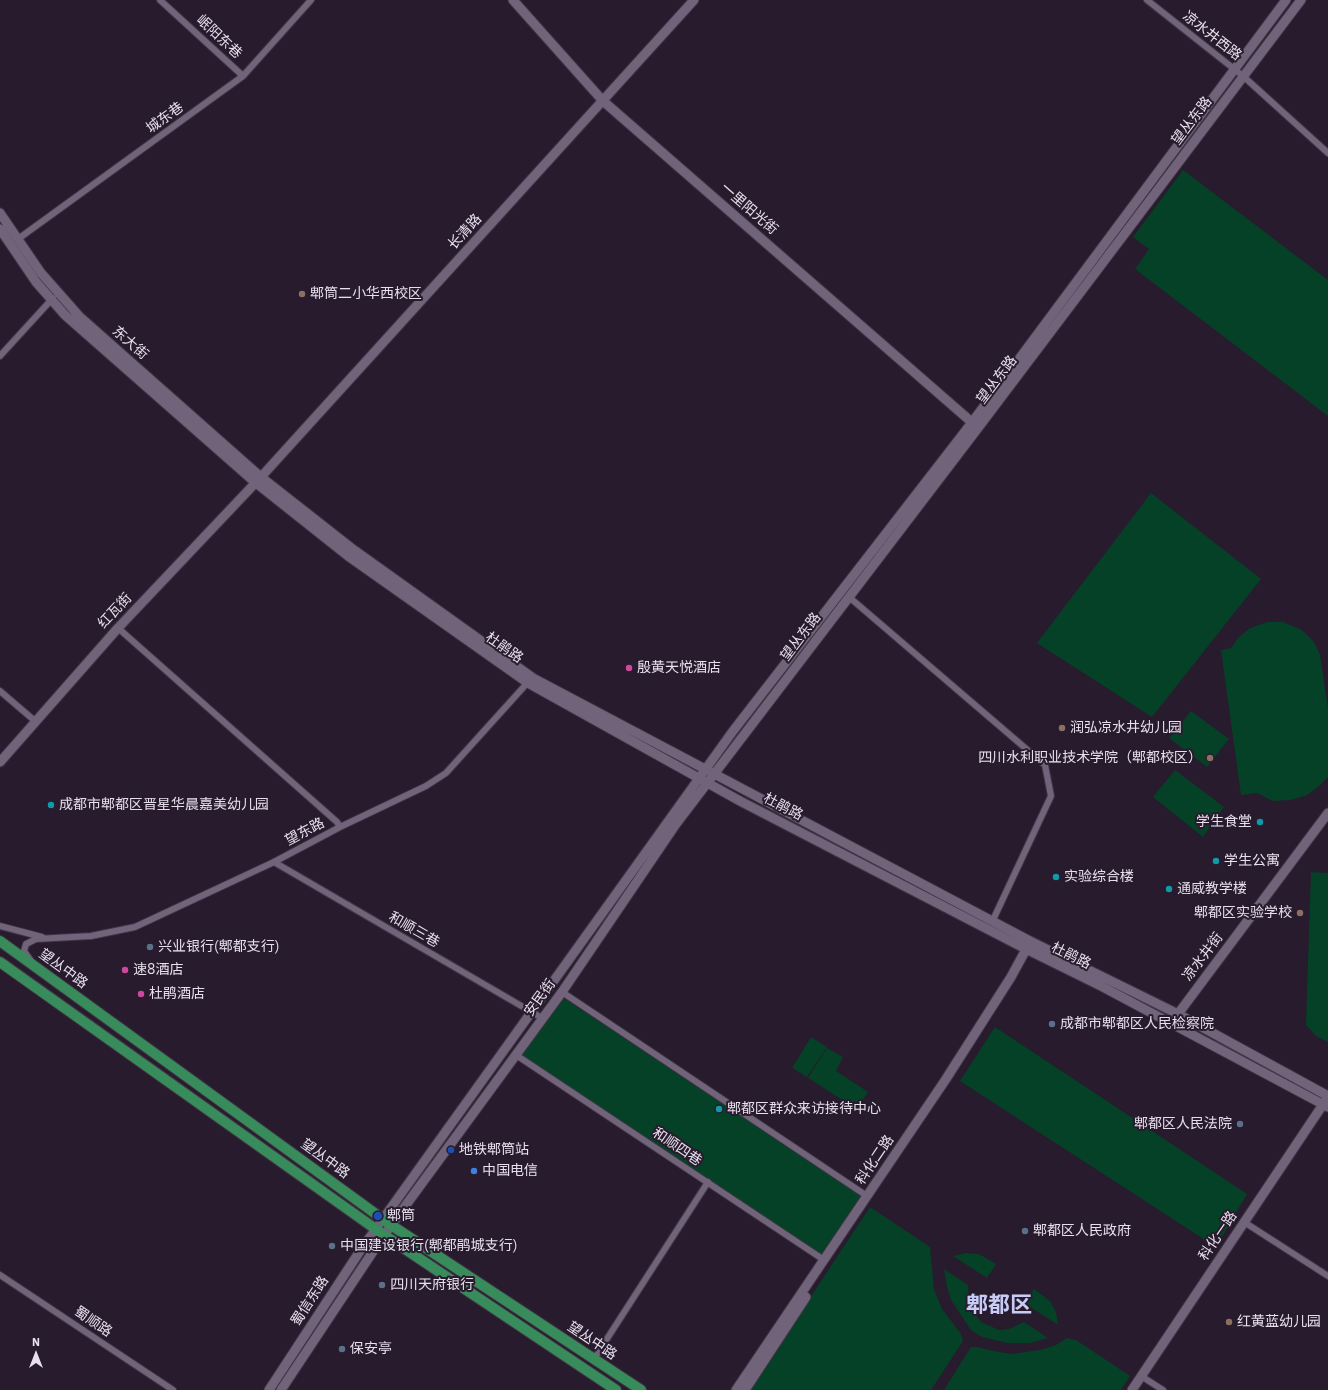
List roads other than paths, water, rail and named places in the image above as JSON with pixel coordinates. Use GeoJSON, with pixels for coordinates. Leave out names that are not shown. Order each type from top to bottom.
{"type":"FeatureCollection","features":[{"type":"Feature","properties":{"kind":"main road","name":"一里阳光街"},"geometry":{"type":"LineString","coordinates":[[513,0],[603,101],[974,425]]}},
{"type":"Feature","properties":{"kind":"main road","name":"长清路"},"geometry":{"type":"LineString","coordinates":[[259,480],[694,0]]}},
{"type":"Feature","properties":{"kind":"main road","name":"望丛东路"},"geometry":{"type":"LineString","coordinates":[[709,772],[849,597],[1234,69],[1286,0]]}},
{"type":"Feature","properties":{"kind":"main road","name":"望丛东路"},"geometry":{"type":"LineString","coordinates":[[709,772],[1301,0]]}},
{"type":"Feature","properties":{"kind":"main road","name":"东大街"},"geometry":{"type":"LineString","coordinates":[[0,213],[41,273],[79,316],[259,480]]}},
{"type":"Feature","properties":{"kind":"main road","name":"东大街"},"geometry":{"type":"LineString","coordinates":[[0,229],[36,282],[65,315],[259,480]]}},
{"type":"Feature","properties":{"kind":"main road","name":"红瓦街"},"geometry":{"type":"LineString","coordinates":[[0,762],[118,628],[259,480]]}},
{"type":"Feature","properties":{"kind":"main road","name":"杜鹃路"},"geometry":{"type":"LineString","coordinates":[[259,480],[530,680],[702,781],[1029,948],[1172,1023],[1327,1101]]}},
{"type":"Feature","properties":{"kind":"main road","name":"杜鹃路"},"geometry":{"type":"LineString","coordinates":[[530,680],[993,920],[1029,948],[1178,1014],[1327,1101]]}},
{"type":"Feature","properties":{"kind":"main road","name":"安民街"},"geometry":{"type":"LineString","coordinates":[[376,1228],[531,1012],[709,772]]}},
{"type":"Feature","properties":{"kind":"main road","name":"安民街"},"geometry":{"type":"LineString","coordinates":[[384,1235],[562,992],[676,824],[702,781]]}},
{"type":"Feature","properties":{"kind":"main road","name":"凉水井街"},"geometry":{"type":"LineString","coordinates":[[1172,1023],[1328,812]]}},
{"type":"Feature","properties":{"kind":"main road","name":"望丛中路"},"geometry":{"type":"LineString","coordinates":[[0,941],[391,1225],[641,1390]]}},
{"type":"Feature","properties":{"kind":"main road","name":"科化二路"},"geometry":{"type":"LineString","coordinates":[[736,1390],[946,1079],[1029,948]]}},
{"type":"Feature","properties":{"kind":"main road"},"geometry":{"type":"LineString","coordinates":[[745,1390],[1016,980],[1029,948]]}},
{"type":"Feature","properties":{"kind":"main road","name":"望丛中路"},"geometry":{"type":"LineString","coordinates":[[0,962],[384,1235],[616,1390]]}},
{"type":"Feature","properties":{"kind":"main road","name":"科化一路"},"geometry":{"type":"LineString","coordinates":[[1132,1390],[1327,1101]]}},
{"type":"Feature","properties":{"kind":"main road","name":"蜀信东路"},"geometry":{"type":"LineString","coordinates":[[269,1390],[376,1228]]}},
{"type":"Feature","properties":{"kind":"main road","name":"蜀信东路"},"geometry":{"type":"LineString","coordinates":[[281,1390],[384,1235]]}},
{"type":"Feature","properties":{"kind":"street","name":"岷阳东巷"},"geometry":{"type":"LineString","coordinates":[[160,0],[243,76]]}},
{"type":"Feature","properties":{"kind":"street","name":"城东巷"},"geometry":{"type":"LineString","coordinates":[[18,239],[243,76],[311,0]]}},
{"type":"Feature","properties":{"kind":"street","name":"凉水井西路"},"geometry":{"type":"LineString","coordinates":[[1147,0],[1243,76],[1328,154]]}},
{"type":"Feature","properties":{"kind":"street"},"geometry":{"type":"LineString","coordinates":[[0,356],[58,293]]}},
{"type":"Feature","properties":{"kind":"street"},"geometry":{"type":"LineString","coordinates":[[849,597],[1045,765],[1051,796],[993,920]]}},
{"type":"Feature","properties":{"kind":"street"},"geometry":{"type":"LineString","coordinates":[[118,628],[331,817],[340,827]]}},
{"type":"Feature","properties":{"kind":"street","name":"望东路"},"geometry":{"type":"LineString","coordinates":[[32,964],[24,951],[26,944],[36,939],[91,936],[135,927],[274,862],[340,827],[426,786],[446,773],[530,680]]}},
{"type":"Feature","properties":{"kind":"street"},"geometry":{"type":"LineString","coordinates":[[0,690],[35,721]]}},
{"type":"Feature","properties":{"kind":"street","name":"和顺三巷"},"geometry":{"type":"LineString","coordinates":[[274,862],[542,1018]]}},
{"type":"Feature","properties":{"kind":"street","name":"望东路"},"geometry":{"type":"LineString","coordinates":[[0,926],[50,939]]}},
{"type":"Feature","properties":{"kind":"street"},"geometry":{"type":"LineString","coordinates":[[562,992],[867,1196]]}},
{"type":"Feature","properties":{"kind":"street","name":"和顺四巷"},"geometry":{"type":"LineString","coordinates":[[516,1055],[824,1260]]}},
{"type":"Feature","properties":{"kind":"street"},"geometry":{"type":"LineString","coordinates":[[594,1359],[708,1182]]}},
{"type":"Feature","properties":{"kind":"street"},"geometry":{"type":"LineString","coordinates":[[1244,1222],[1328,1276]]}},
{"type":"Feature","properties":{"kind":"street","name":"蜀顺路"},"geometry":{"type":"LineString","coordinates":[[0,1275],[174,1390]]}},
{"type":"Feature","properties":{"kind":"street"},"geometry":{"type":"LineString","coordinates":[[1141,1376],[1164,1390]]}},
{"type":"Feature","properties":{"kind":"place","name":"郫筒二小华西校区"},"geometry":{"type":"Point","coordinates":[302,294]}},
{"type":"Feature","properties":{"kind":"place","name":"殷黄天悦酒店"},"geometry":{"type":"Point","coordinates":[629,668]}},
{"type":"Feature","properties":{"kind":"place","name":"润弘凉水井幼儿园"},"geometry":{"type":"Point","coordinates":[1062,728]}},
{"type":"Feature","properties":{"kind":"place","name":"四川水利职业技术学院（郫都校区）"},"geometry":{"type":"Point","coordinates":[1210,758]}},
{"type":"Feature","properties":{"kind":"place","name":"成都市郫都区晋星华晨嘉美幼儿园"},"geometry":{"type":"Point","coordinates":[51,805]}},
{"type":"Feature","properties":{"kind":"place","name":"学生食堂"},"geometry":{"type":"Point","coordinates":[1260,822]}},
{"type":"Feature","properties":{"kind":"place","name":"学生公寓"},"geometry":{"type":"Point","coordinates":[1216,861]}},
{"type":"Feature","properties":{"kind":"place","name":"实验综合楼"},"geometry":{"type":"Point","coordinates":[1056,877]}},
{"type":"Feature","properties":{"kind":"place","name":"通威教学楼"},"geometry":{"type":"Point","coordinates":[1169,889]}},
{"type":"Feature","properties":{"kind":"place","name":"郫都区实验学校"},"geometry":{"type":"Point","coordinates":[1300,913]}},
{"type":"Feature","properties":{"kind":"place","name":"兴业银行(郫都支行)"},"geometry":{"type":"Point","coordinates":[150,947]}},
{"type":"Feature","properties":{"kind":"place","name":"速8酒店"},"geometry":{"type":"Point","coordinates":[125,970]}},
{"type":"Feature","properties":{"kind":"place","name":"杜鹃酒店"},"geometry":{"type":"Point","coordinates":[141,994]}},
{"type":"Feature","properties":{"kind":"place","name":"成都市郫都区人民检察院"},"geometry":{"type":"Point","coordinates":[1052,1024]}},
{"type":"Feature","properties":{"kind":"place","name":"郫都区群众来访接待中心"},"geometry":{"type":"Point","coordinates":[719,1109]}},
{"type":"Feature","properties":{"kind":"place","name":"郫都区人民法院"},"geometry":{"type":"Point","coordinates":[1240,1124]}},
{"type":"Feature","properties":{"kind":"place","name":"地铁郫筒站"},"geometry":{"type":"Point","coordinates":[451,1150]}},
{"type":"Feature","properties":{"kind":"place","name":"中国电信"},"geometry":{"type":"Point","coordinates":[474,1171]}},
{"type":"Feature","properties":{"kind":"place","name":"郫筒"},"geometry":{"type":"Point","coordinates":[378,1216]}},
{"type":"Feature","properties":{"kind":"place","name":"郫都区人民政府"},"geometry":{"type":"Point","coordinates":[1025,1231]}},
{"type":"Feature","properties":{"kind":"place","name":"中国建设银行(郫都鹃城支行)"},"geometry":{"type":"Point","coordinates":[332,1246]}},
{"type":"Feature","properties":{"kind":"place","name":"四川天府银行"},"geometry":{"type":"Point","coordinates":[382,1285]}},
{"type":"Feature","properties":{"kind":"place","name":"红黄蓝幼儿园"},"geometry":{"type":"Point","coordinates":[1229,1322]}},
{"type":"Feature","properties":{"kind":"place","name":"保安亭"},"geometry":{"type":"Point","coordinates":[342,1349]}},
{"type":"Feature","properties":{"kind":"district","name":"郫都区"},"geometry":{"type":"Point","coordinates":[999,1306]}}]}
